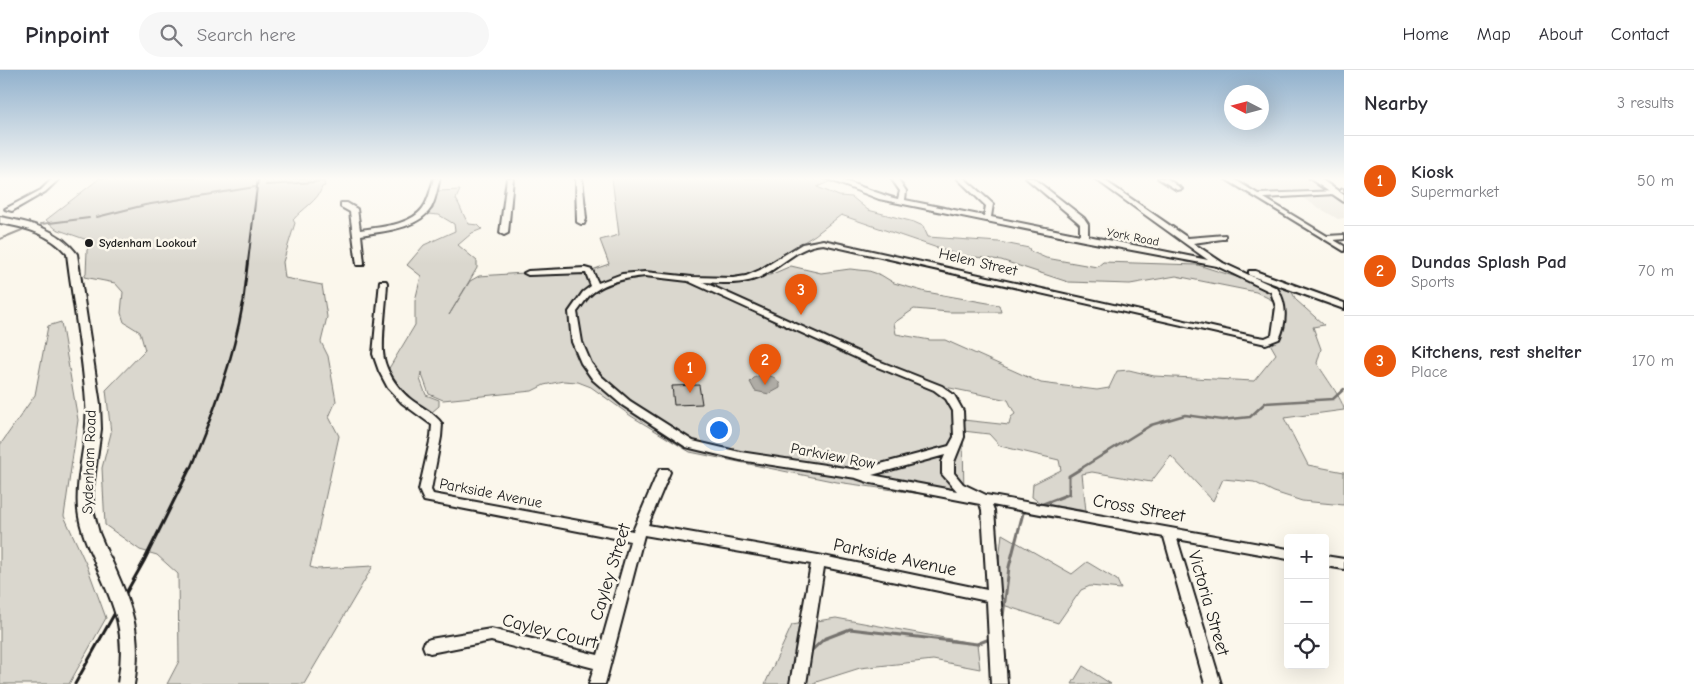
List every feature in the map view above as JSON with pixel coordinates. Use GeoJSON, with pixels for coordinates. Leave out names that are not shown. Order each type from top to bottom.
{"type":"FeatureCollection","features":[{"type":"Feature","properties":{"kind":"main road","name":"Sydenham Road"},"geometry":{"type":"LineString","coordinates":[[5,214],[65,244],[72,254],[89,373],[94,426],[86,479],[85,509],[91,538],[126,611],[131,635],[131,663],[126,684]]}},
{"type":"Feature","properties":{"kind":"street"},"geometry":{"type":"LineString","coordinates":[[5,214],[17,207]]}},
{"type":"Feature","properties":{"kind":"street"},"geometry":{"type":"LineString","coordinates":[[348,207],[353,209],[358,233],[360,263]]}},
{"type":"Feature","properties":{"kind":"street"},"geometry":{"type":"LineString","coordinates":[[358,233],[401,224],[416,218],[428,207]]}},
{"type":"Feature","properties":{"kind":"street"},"geometry":{"type":"LineString","coordinates":[[504,233],[507,207]]}},
{"type":"Feature","properties":{"kind":"street"},"geometry":{"type":"LineString","coordinates":[[581,207],[581,222]]}},
{"type":"Feature","properties":{"kind":"street","name":"York Road"},"geometry":{"type":"LineString","coordinates":[[928,207],[1220,265],[1268,278],[1344,306]]}},
{"type":"Feature","properties":{"kind":"street"},"geometry":{"type":"LineString","coordinates":[[987,219],[990,207]]}},
{"type":"Feature","properties":{"kind":"street"},"geometry":{"type":"LineString","coordinates":[[1064,207],[1081,220],[1084,239]]}},
{"type":"Feature","properties":{"kind":"street"},"geometry":{"type":"LineString","coordinates":[[1137,207],[1220,265]]}},
{"type":"Feature","properties":{"kind":"street"},"geometry":{"type":"LineString","coordinates":[[1274,207],[1344,249]]}},
{"type":"Feature","properties":{"kind":"street"},"geometry":{"type":"LineString","coordinates":[[1186,241],[1222,237]]}},
{"type":"Feature","properties":{"kind":"street"},"geometry":{"type":"LineString","coordinates":[[1326,238],[1344,237]]}},
{"type":"Feature","properties":{"kind":"street","name":"Helen Street"},"geometry":{"type":"LineString","coordinates":[[690,279],[740,280],[755,276],[811,242],[823,242],[1266,341],[1276,337],[1281,315],[1277,295],[1269,287],[1220,265]]}},
{"type":"Feature","properties":{"kind":"street"},"geometry":{"type":"LineString","coordinates":[[528,273],[586,270],[589,272],[596,287],[622,276],[635,274],[690,279],[873,362],[938,388],[950,397],[958,410],[959,437],[948,462],[948,474],[959,487],[984,499],[988,520],[999,684]]}},
{"type":"Feature","properties":{"kind":"street","name":"Parkside Avenue"},"geometry":{"type":"LineString","coordinates":[[383,284],[378,354],[384,371],[392,386],[406,401],[437,424],[436,437],[424,490],[428,498],[818,560],[994,596]]}},
{"type":"Feature","properties":{"kind":"street","name":"Parkview Row"},"geometry":{"type":"LineString","coordinates":[[596,287],[582,298],[573,312],[577,342],[586,363],[597,378],[626,403],[690,444],[706,449],[857,474],[871,479],[975,499],[984,499]]}},
{"type":"Feature","properties":{"kind":"street"},"geometry":{"type":"LineString","coordinates":[[857,474],[954,448]]}},
{"type":"Feature","properties":{"kind":"street","name":"Cayley Street"},"geometry":{"type":"LineString","coordinates":[[597,684],[639,533],[664,472]]}},
{"type":"Feature","properties":{"kind":"street","name":"Cross Street"},"geometry":{"type":"LineString","coordinates":[[984,499],[1284,553]]}},
{"type":"Feature","properties":{"kind":"street","name":"Victoria Street"},"geometry":{"type":"LineString","coordinates":[[1169,532],[1213,684]]}},
{"type":"Feature","properties":{"kind":"street"},"geometry":{"type":"LineString","coordinates":[[798,684],[818,560]]}},
{"type":"Feature","properties":{"kind":"street"},"geometry":{"type":"LineString","coordinates":[[1329,562],[1343,565]]}},
{"type":"Feature","properties":{"kind":"street","name":"Cayley Court"},"geometry":{"type":"LineString","coordinates":[[430,646],[491,635],[603,663]]}},
{"type":"Feature","properties":{"kind":"shaded area"},"geometry":{"type":"Polygon","coordinates":[[[63,207],[307,207],[293,220],[295,223],[283,262],[285,278],[322,285],[327,317],[321,342],[328,356],[336,401],[329,417],[339,436],[310,567],[317,569],[373,566],[304,684],[167,684],[179,661],[178,574],[157,555],[140,550],[105,525],[102,468],[111,433],[106,390],[145,350],[140,332],[124,322],[121,313],[123,292],[115,283],[84,277],[86,274],[87,250],[93,242],[56,229],[46,220],[63,207]]]}},
{"type":"Feature","properties":{"kind":"shaded area"},"geometry":{"type":"Polygon","coordinates":[[[434,207],[460,207],[469,224],[478,225],[482,229],[472,233],[458,245],[477,261],[477,268],[449,315],[470,281],[479,276],[584,269],[593,272],[592,270],[609,264],[600,240],[619,235],[616,207],[864,207],[868,210],[923,226],[928,237],[999,242],[1029,248],[1030,251],[1046,258],[1097,267],[1103,262],[1198,265],[1262,285],[1267,289],[1279,286],[1291,290],[1296,300],[1324,325],[1313,327],[1321,349],[1317,363],[1337,394],[1344,410],[1284,418],[1308,465],[1344,472],[1344,505],[1302,501],[1274,492],[1254,482],[1223,479],[1213,501],[1171,456],[1151,482],[1092,472],[1082,474],[1086,511],[1040,503],[1032,497],[1033,484],[1061,470],[1059,460],[1000,446],[989,434],[963,431],[964,500],[837,482],[690,452],[631,416],[591,387],[578,382],[563,381],[544,385],[532,391],[443,400],[429,394],[421,372],[420,379],[426,395],[439,400],[439,406],[432,412],[409,398],[388,370],[415,325],[415,301],[421,276],[407,265],[424,245],[455,231],[454,224],[439,215],[427,214],[434,207]],[[841,215],[815,235],[759,270],[750,273],[770,275],[791,266],[821,273],[850,269],[869,271],[881,275],[894,283],[926,292],[999,305],[1001,312],[949,312],[914,309],[894,323],[896,334],[930,340],[945,340],[1041,383],[1097,390],[1109,388],[1117,371],[1129,370],[1154,376],[1254,381],[1276,354],[1268,340],[1274,335],[1274,301],[1256,292],[1176,276],[1130,284],[1068,282],[1001,260],[958,255],[841,215]],[[909,374],[940,388],[958,402],[962,427],[963,420],[1009,425],[1011,417],[1015,414],[1008,400],[945,387],[909,374]]]}},
{"type":"Feature","properties":{"kind":"shaded area"},"geometry":{"type":"Polygon","coordinates":[[[1317,207],[1344,207],[1344,218],[1338,219],[1317,207]]]}},
{"type":"Feature","properties":{"kind":"shaded area"},"geometry":{"type":"Polygon","coordinates":[[[61,322],[78,420],[64,516],[87,566],[106,618],[69,684],[0,684],[0,445],[35,395],[48,326],[61,322]]]}},
{"type":"Feature","properties":{"kind":"shaded area"},"geometry":{"type":"Polygon","coordinates":[[[760,375],[775,378],[779,382],[780,388],[769,394],[755,391],[750,382],[760,375]]]}},
{"type":"Feature","properties":{"kind":"shaded area"},"geometry":{"type":"Polygon","coordinates":[[[1002,534],[1072,574],[1087,562],[1117,580],[1121,589],[1090,586],[1081,590],[1058,623],[994,602],[1002,534]]]}},
{"type":"Feature","properties":{"kind":"shaded area"},"geometry":{"type":"Polygon","coordinates":[[[836,618],[977,644],[980,669],[933,660],[860,668],[816,682],[816,684],[765,684],[792,625],[836,618]]]}},
{"type":"Feature","properties":{"kind":"shaded area"},"geometry":{"type":"Polygon","coordinates":[[[1083,666],[1111,684],[1072,684],[1083,666]]]}},
{"type":"Feature","properties":{"kind":"building"},"geometry":{"type":"Polygon","coordinates":[[[699,385],[702,404],[674,405],[672,386],[699,385]]]}},
{"type":"Feature","properties":{"kind":"waterway"},"geometry":{"type":"LineString","coordinates":[[97,217],[138,207]]}},
{"type":"Feature","properties":{"kind":"waterway"},"geometry":{"type":"LineString","coordinates":[[41,224],[89,218]]}},
{"type":"Feature","properties":{"kind":"waterway"},"geometry":{"type":"LineString","coordinates":[[0,239],[22,230]]}},
{"type":"Feature","properties":{"kind":"waterway"},"geometry":{"type":"LineString","coordinates":[[1080,469],[1151,425],[1185,415],[1222,420],[1250,417],[1265,403],[1333,399],[1344,389]]}},
{"type":"Feature","properties":{"kind":"waterway"},"geometry":{"type":"LineString","coordinates":[[1043,504],[1069,494],[1069,476],[1082,468]]}},
{"type":"Feature","properties":{"kind":"waterway"},"geometry":{"type":"LineString","coordinates":[[1002,625],[1009,567],[1023,513],[1025,512]]}},
{"type":"Feature","properties":{"kind":"waterway"},"geometry":{"type":"LineString","coordinates":[[810,652],[824,639],[850,629],[977,644],[987,640]]}},
{"type":"Feature","properties":{"kind":"railway"},"geometry":{"type":"LineString","coordinates":[[243,304],[255,207]]}},
{"type":"Feature","properties":{"kind":"railway"},"geometry":{"type":"LineString","coordinates":[[190,469],[221,388],[234,346],[243,303]]}},
{"type":"Feature","properties":{"kind":"railway"},"geometry":{"type":"LineString","coordinates":[[75,684],[144,561],[190,468]]}},
{"type":"Feature","properties":{"kind":"place","name":"Sydenham Lookout"},"geometry":{"type":"Point","coordinates":[89,243]}},
{"type":"Feature","properties":{"kind":"place","name":"Kitchens, rest shelter"},"geometry":{"type":"Point","coordinates":[801,315]}},
{"type":"Feature","properties":{"kind":"place","name":"Dundas Splash Pad"},"geometry":{"type":"Point","coordinates":[765,385]}},
{"type":"Feature","properties":{"kind":"place","name":"Kiosk"},"geometry":{"type":"Point","coordinates":[690,393]}}]}
